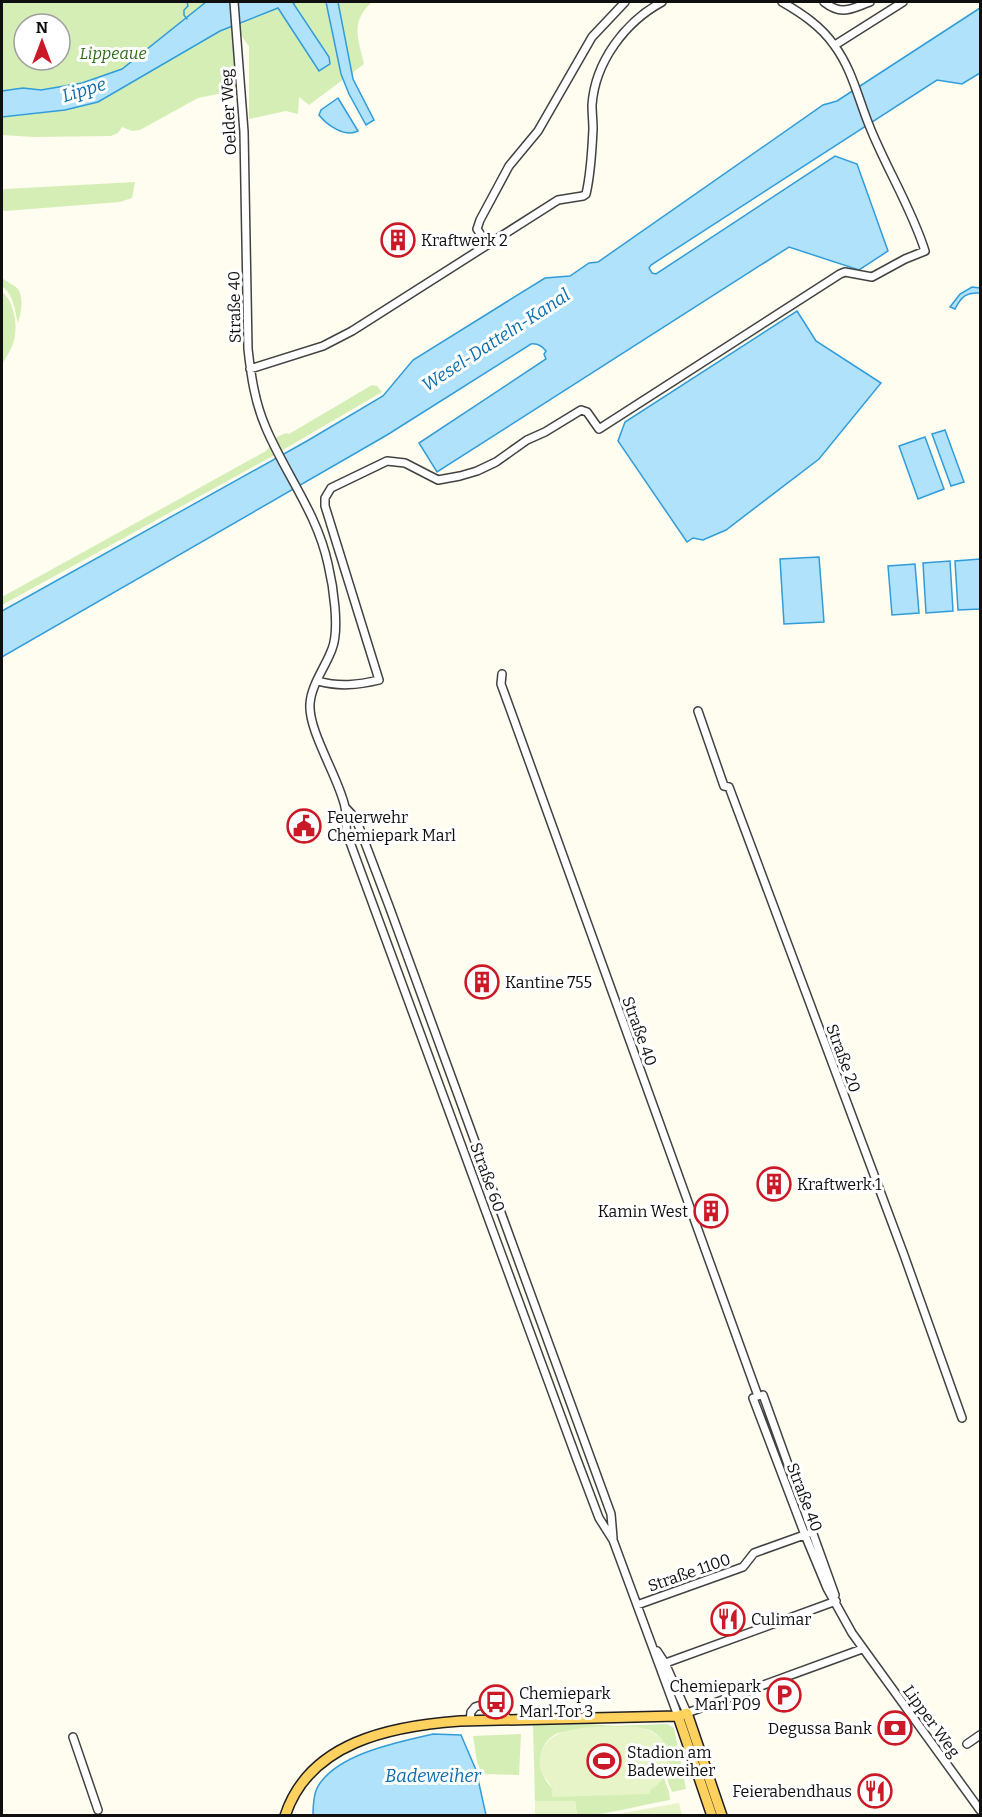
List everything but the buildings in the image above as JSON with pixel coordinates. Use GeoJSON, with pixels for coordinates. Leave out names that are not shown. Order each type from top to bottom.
{"type":"FeatureCollection","features":[{"type":"Feature","properties":{"kind":"main road"},"geometry":{"type":"LineString","coordinates":[[285,1815],[294,1794],[308,1774],[321,1761],[338,1750],[405,1727],[507,1718],[682,1715]]}},
{"type":"Feature","properties":{"kind":"main road"},"geometry":{"type":"LineString","coordinates":[[682,1715],[712,1815]]}},
{"type":"Feature","properties":{"kind":"main road"},"geometry":{"type":"LineString","coordinates":[[682,1715],[722,1815]]}},
{"type":"Feature","properties":{"kind":"street","name":"Oelder Weg"},"geometry":{"type":"LineString","coordinates":[[234,2],[244,132],[245,182]]}},
{"type":"Feature","properties":{"kind":"street"},"geometry":{"type":"LineString","coordinates":[[487,244],[477,229],[509,166],[538,131],[592,37],[625,2]]}},
{"type":"Feature","properties":{"kind":"street"},"geometry":{"type":"LineString","coordinates":[[250,369],[323,346],[352,331],[558,200],[586,194],[593,128],[592,107],[600,70],[606,57],[629,27],[648,10],[662,2]]}},
{"type":"Feature","properties":{"kind":"street"},"geometry":{"type":"LineString","coordinates":[[318,681],[340,686],[380,680],[325,506],[327,493],[331,488],[387,461],[405,463],[438,480],[469,474],[496,462],[527,440],[581,410],[587,412],[598,429],[840,274],[845,272],[872,277],[925,251],[915,224],[870,127],[853,78],[835,45],[812,21],[782,2]]}},
{"type":"Feature","properties":{"kind":"street"},"geometry":{"type":"LineString","coordinates":[[824,2],[834,9],[843,11],[870,2]]}},
{"type":"Feature","properties":{"kind":"street"},"geometry":{"type":"LineString","coordinates":[[835,45],[903,2]]}},
{"type":"Feature","properties":{"kind":"street","name":"Straße 40"},"geometry":{"type":"LineString","coordinates":[[245,182],[248,349],[255,395],[266,429],[310,510],[325,549],[332,589],[335,623],[333,647],[318,681]]}},
{"type":"Feature","properties":{"kind":"street","name":"Straße 40"},"geometry":{"type":"LineString","coordinates":[[502,674],[501,684],[808,1533]]}},
{"type":"Feature","properties":{"kind":"street","name":"Straße 60"},"geometry":{"type":"LineString","coordinates":[[318,681],[310,704],[315,726],[345,807],[347,834],[599,1518],[613,1540],[647,1633],[682,1715]]}},
{"type":"Feature","properties":{"kind":"street","name":"Straße 20"},"geometry":{"type":"LineString","coordinates":[[698,711],[724,786],[729,787],[904,1255],[962,1418]]}},
{"type":"Feature","properties":{"kind":"street"},"geometry":{"type":"LineString","coordinates":[[345,807],[356,819],[387,900],[608,1504],[613,1540]]}},
{"type":"Feature","properties":{"kind":"street","name":"Straße 1100"},"geometry":{"type":"LineString","coordinates":[[637,1605],[743,1567],[754,1553],[808,1533]]}},
{"type":"Feature","properties":{"kind":"street","name":"Lipper Weg"},"geometry":{"type":"LineString","coordinates":[[808,1533],[823,1571],[834,1589],[836,1601],[862,1649],[981,1810]]}},
{"type":"Feature","properties":{"kind":"street"},"geometry":{"type":"LineString","coordinates":[[662,1664],[836,1601]]}},
{"type":"Feature","properties":{"kind":"street"},"geometry":{"type":"LineString","coordinates":[[682,1715],[862,1649]]}},
{"type":"Feature","properties":{"kind":"street"},"geometry":{"type":"LineString","coordinates":[[470,1721],[472,1709],[490,1702],[495,1704],[507,1718]]}},
{"type":"Feature","properties":{"kind":"street"},"geometry":{"type":"LineString","coordinates":[[967,1744],[981,1735]]}},
{"type":"Feature","properties":{"kind":"street"},"geometry":{"type":"LineString","coordinates":[[73,1737],[99,1810]]}},
{"type":"Feature","properties":{"kind":"green space","name":"Lippeaue"},"geometry":{"type":"Polygon","coordinates":[[[2,2],[232,2],[231,26],[238,90],[198,98],[140,130],[132,131],[122,127],[118,133],[111,136],[2,135],[2,2]]]}},
{"type":"Feature","properties":{"kind":"green space"},"geometry":{"type":"Polygon","coordinates":[[[235,2],[372,2],[365,9],[358,24],[358,38],[364,64],[309,105],[299,97],[298,114],[286,111],[249,119],[249,46],[240,31],[235,2]]]}},
{"type":"Feature","properties":{"kind":"green space"},"geometry":{"type":"Polygon","coordinates":[[[135,182],[132,198],[120,202],[2,210],[2,190],[5,189],[135,182]]]}},
{"type":"Feature","properties":{"kind":"green space"},"geometry":{"type":"Polygon","coordinates":[[[2,278],[20,293],[21,306],[18,323],[11,298],[2,286],[2,278]]]}},
{"type":"Feature","properties":{"kind":"green space"},"geometry":{"type":"Polygon","coordinates":[[[2,292],[10,301],[16,327],[11,350],[2,365],[2,292]]]}},
{"type":"Feature","properties":{"kind":"green space"},"geometry":{"type":"Polygon","coordinates":[[[372,385],[377,386],[382,392],[271,457],[2,605],[2,597],[266,451],[277,437],[289,434],[372,385]]]}},
{"type":"Feature","properties":{"kind":"green space"},"geometry":{"type":"Polygon","coordinates":[[[667,1724],[674,1728],[686,1789],[672,1792],[667,1778],[666,1747],[660,1737],[650,1730],[630,1728],[573,1731],[558,1733],[550,1738],[542,1751],[541,1767],[552,1788],[650,1794],[650,1790],[664,1778],[670,1800],[588,1815],[577,1815],[575,1801],[535,1801],[533,1725],[614,1726],[667,1724]]]}},
{"type":"Feature","properties":{"kind":"green space","name":"Stadion am Badeweiher"},"geometry":{"type":"Polygon","coordinates":[[[637,1727],[649,1730],[658,1736],[665,1744],[669,1754],[666,1773],[650,1790],[650,1794],[552,1797],[552,1788],[542,1772],[540,1759],[544,1746],[553,1737],[580,1728],[637,1727]]]}},
{"type":"Feature","properties":{"kind":"green space"},"geometry":{"type":"Polygon","coordinates":[[[521,1734],[519,1775],[482,1774],[477,1762],[473,1736],[521,1734]]]}},
{"type":"Feature","properties":{"kind":"green space"},"geometry":{"type":"Polygon","coordinates":[[[535,1801],[575,1801],[577,1815],[535,1815],[535,1801]]]}},
{"type":"Feature","properties":{"kind":"green space"},"geometry":{"type":"Polygon","coordinates":[[[679,1803],[682,1815],[612,1815],[679,1803]]]}},
{"type":"Feature","properties":{"kind":"water","name":"Lippe"},"geometry":{"type":"Polygon","coordinates":[[[206,2],[297,2],[293,3],[329,57],[330,64],[319,71],[278,8],[220,31],[98,102],[65,110],[2,117],[2,91],[23,88],[41,90],[82,83],[122,69],[206,2]]]}},
{"type":"Feature","properties":{"kind":"water"},"geometry":{"type":"Polygon","coordinates":[[[326,2],[338,2],[353,79],[374,120],[366,125],[341,74],[326,2]]]}},
{"type":"Feature","properties":{"kind":"water","name":"Wesel-Datteln-Kanal"},"geometry":{"type":"Polygon","coordinates":[[[980,8],[980,73],[962,84],[937,80],[649,268],[652,273],[656,274],[835,156],[857,164],[888,251],[859,270],[789,247],[437,472],[419,443],[546,359],[544,354],[546,351],[543,348],[538,344],[531,344],[387,435],[2,657],[2,611],[307,441],[383,396],[413,360],[545,278],[570,276],[589,263],[598,262],[823,105],[837,101],[980,8]]]}},
{"type":"Feature","properties":{"kind":"water"},"geometry":{"type":"Polygon","coordinates":[[[338,98],[358,131],[342,132],[319,115],[321,110],[338,98]]]}},
{"type":"Feature","properties":{"kind":"water"},"geometry":{"type":"Polygon","coordinates":[[[972,287],[980,288],[980,293],[968,294],[962,298],[955,309],[950,307],[960,294],[972,287]]]}},
{"type":"Feature","properties":{"kind":"water"},"geometry":{"type":"Polygon","coordinates":[[[797,311],[816,341],[881,383],[819,459],[726,530],[703,540],[693,538],[687,542],[618,441],[625,422],[797,311]]]}},
{"type":"Feature","properties":{"kind":"water"},"geometry":{"type":"Polygon","coordinates":[[[945,430],[964,482],[951,486],[932,434],[945,430]]]}},
{"type":"Feature","properties":{"kind":"water"},"geometry":{"type":"Polygon","coordinates":[[[925,437],[944,489],[918,499],[899,446],[925,437]]]}},
{"type":"Feature","properties":{"kind":"water"},"geometry":{"type":"Polygon","coordinates":[[[819,557],[824,622],[784,624],[780,559],[819,557]]]}},
{"type":"Feature","properties":{"kind":"water"},"geometry":{"type":"Polygon","coordinates":[[[980,559],[980,609],[958,610],[955,561],[980,559]]]}},
{"type":"Feature","properties":{"kind":"water"},"geometry":{"type":"Polygon","coordinates":[[[950,561],[953,611],[926,613],[923,563],[950,561]]]}},
{"type":"Feature","properties":{"kind":"water"},"geometry":{"type":"Polygon","coordinates":[[[915,564],[919,613],[892,615],[888,566],[915,564]]]}},
{"type":"Feature","properties":{"kind":"water","name":"Badeweiher"},"geometry":{"type":"Polygon","coordinates":[[[433,1734],[461,1735],[476,1770],[486,1815],[313,1815],[317,1788],[338,1766],[369,1751],[433,1734]]]}},
{"type":"Feature","properties":{"kind":"waterway"},"geometry":{"type":"LineString","coordinates":[[187,2],[188,6],[184,10],[184,15],[187,19]]}},
{"type":"Feature","properties":{"kind":"place","name":"Kraftwerk 2"},"geometry":{"type":"Point","coordinates":[398,240]}},
{"type":"Feature","properties":{"kind":"place","name":"Feuerwehr Chemiepark Marl"},"geometry":{"type":"Point","coordinates":[304,826]}},
{"type":"Feature","properties":{"kind":"place","name":"Kantine 755"},"geometry":{"type":"Point","coordinates":[482,982]}},
{"type":"Feature","properties":{"kind":"place","name":"Kraftwerk 1"},"geometry":{"type":"Point","coordinates":[774,1184]}},
{"type":"Feature","properties":{"kind":"place","name":"Kamin West"},"geometry":{"type":"Point","coordinates":[711,1211]}},
{"type":"Feature","properties":{"kind":"place","name":"Culimar"},"geometry":{"type":"Point","coordinates":[728,1619]}},
{"type":"Feature","properties":{"kind":"place","name":"Chemiepark Marl P09"},"geometry":{"type":"Point","coordinates":[784,1695]}},
{"type":"Feature","properties":{"kind":"place","name":"Chemiepark Marl Tor 3"},"geometry":{"type":"Point","coordinates":[496,1702]}},
{"type":"Feature","properties":{"kind":"place","name":"Degussa Bank"},"geometry":{"type":"Point","coordinates":[895,1728]}},
{"type":"Feature","properties":{"kind":"place","name":"Stadion am Badeweiher"},"geometry":{"type":"Point","coordinates":[604,1761]}},
{"type":"Feature","properties":{"kind":"place","name":"Feierabendhaus"},"geometry":{"type":"Point","coordinates":[875,1791]}}]}
